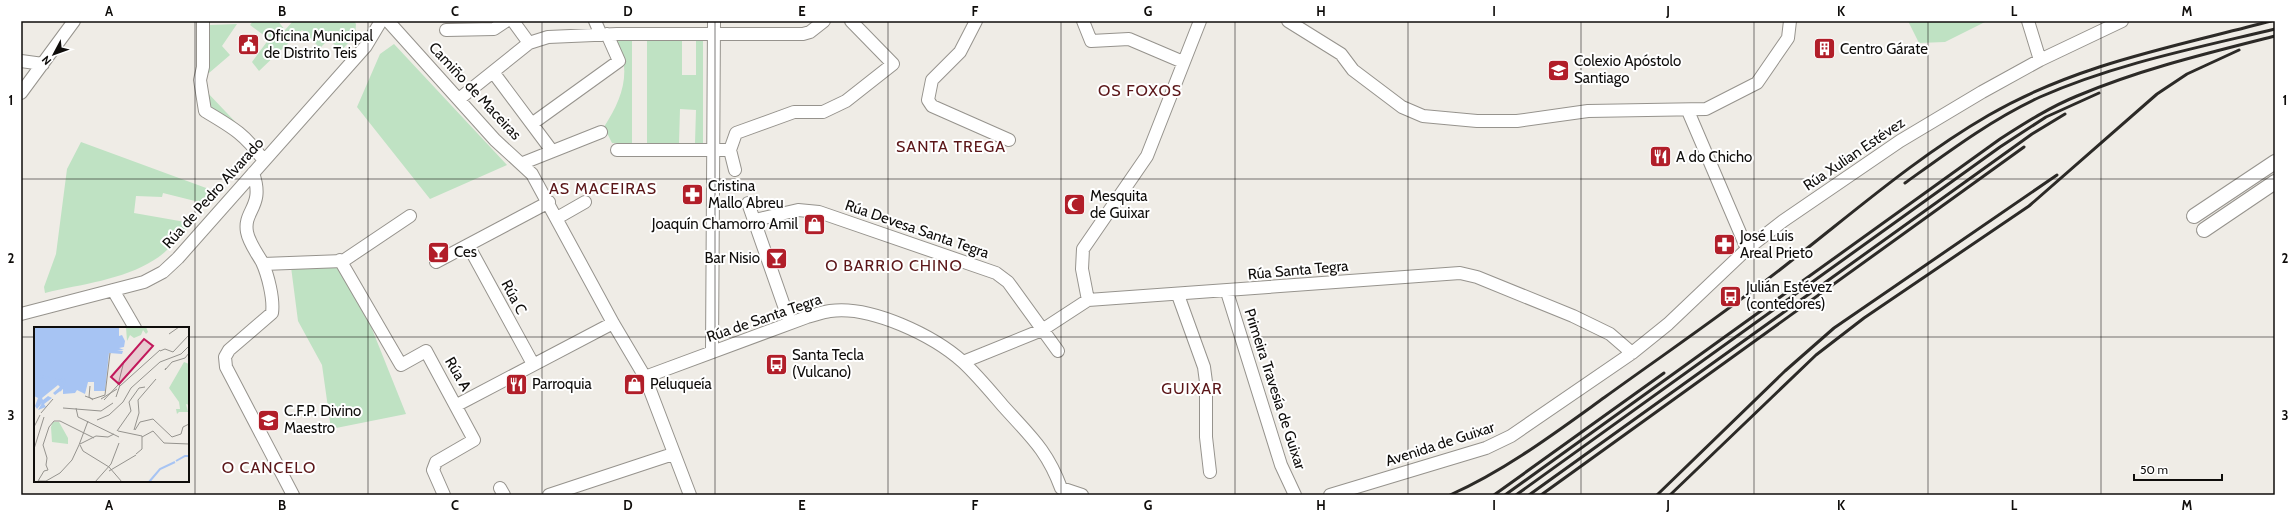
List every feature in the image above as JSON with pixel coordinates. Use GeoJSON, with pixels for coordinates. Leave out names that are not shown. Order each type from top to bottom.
{"type":"FeatureCollection","features":[{"type":"Feature","properties":{"kind":"street"},"geometry":{"type":"LineString","coordinates":[[21,93],[44,64],[74,21]]}},
{"type":"Feature","properties":{"kind":"street"},"geometry":{"type":"LineString","coordinates":[[202,21],[203,67],[200,80],[205,111],[241,133],[250,141],[264,161]]}},
{"type":"Feature","properties":{"kind":"street"},"geometry":{"type":"LineString","coordinates":[[446,30],[494,29],[506,21]]}},
{"type":"Feature","properties":{"kind":"street"},"geometry":{"type":"LineString","coordinates":[[513,21],[529,43]]}},
{"type":"Feature","properties":{"kind":"street"},"geometry":{"type":"LineString","coordinates":[[533,123],[619,61],[595,21]]}},
{"type":"Feature","properties":{"kind":"street"},"geometry":{"type":"LineString","coordinates":[[712,352],[712,151],[714,21]]}},
{"type":"Feature","properties":{"kind":"street"},"geometry":{"type":"LineString","coordinates":[[459,99],[529,43],[548,37],[604,35],[803,34],[810,32],[824,21]]}},
{"type":"Feature","properties":{"kind":"street"},"geometry":{"type":"LineString","coordinates":[[735,170],[730,150],[736,132],[794,112],[823,112],[846,101],[893,64],[851,21]]}},
{"type":"Feature","properties":{"kind":"street"},"geometry":{"type":"LineString","coordinates":[[976,21],[960,52],[932,80],[928,100],[932,106],[1009,140]]}},
{"type":"Feature","properties":{"kind":"street"},"geometry":{"type":"LineString","coordinates":[[1083,21],[1091,41],[1129,39],[1183,62]]}},
{"type":"Feature","properties":{"kind":"street"},"geometry":{"type":"LineString","coordinates":[[1088,300],[1082,258],[1083,249],[1147,156],[1200,21]]}},
{"type":"Feature","properties":{"kind":"street"},"geometry":{"type":"LineString","coordinates":[[1288,21],[1341,54],[1353,70],[1402,107],[1423,116],[1464,121],[1517,121],[1588,111],[1706,109],[1758,83],[1788,38],[1790,21]]}},
{"type":"Feature","properties":{"kind":"street"},"geometry":{"type":"LineString","coordinates":[[2028,21],[2040,60]]}},
{"type":"Feature","properties":{"kind":"street","name":"Rúa Xulian Estévez"},"geometry":{"type":"LineString","coordinates":[[1632,354],[1668,324],[1747,249],[1783,221],[1900,141],[1968,100],[2040,60],[2122,21]]}},
{"type":"Feature","properties":{"kind":"street","name":"Rúa de Pedro Alvarado"},"geometry":{"type":"LineString","coordinates":[[21,314],[144,282],[163,272],[178,258],[366,46],[380,22]]}},
{"type":"Feature","properties":{"kind":"street","name":"Camiño de Maceiras"},"geometry":{"type":"LineString","coordinates":[[380,22],[459,99],[495,140],[523,163],[532,174],[549,202],[613,323],[645,377],[690,495]]}},
{"type":"Feature","properties":{"kind":"street"},"geometry":{"type":"LineString","coordinates":[[21,61],[44,64]]}},
{"type":"Feature","properties":{"kind":"street"},"geometry":{"type":"LineString","coordinates":[[493,72],[533,123],[552,151]]}},
{"type":"Feature","properties":{"kind":"street"},"geometry":{"type":"LineString","coordinates":[[1688,110],[1747,249]]}},
{"type":"Feature","properties":{"kind":"street"},"geometry":{"type":"LineString","coordinates":[[523,163],[601,132]]}},
{"type":"Feature","properties":{"kind":"street"},"geometry":{"type":"LineString","coordinates":[[617,150],[730,150]]}},
{"type":"Feature","properties":{"kind":"street"},"geometry":{"type":"LineString","coordinates":[[2194,216],[2275,162]]}},
{"type":"Feature","properties":{"kind":"street"},"geometry":{"type":"LineString","coordinates":[[253,173],[258,186],[258,194],[256,204],[247,223],[247,232],[263,264],[273,305],[272,313],[229,350],[226,357],[226,367],[293,495]]}},
{"type":"Feature","properties":{"kind":"street"},"geometry":{"type":"LineString","coordinates":[[2204,230],[2275,182]]}},
{"type":"Feature","properties":{"kind":"street"},"geometry":{"type":"LineString","coordinates":[[436,262],[549,202]]}},
{"type":"Feature","properties":{"kind":"street"},"geometry":{"type":"LineString","coordinates":[[557,218],[585,202]]}},
{"type":"Feature","properties":{"kind":"street"},"geometry":{"type":"LineString","coordinates":[[748,203],[790,323]]}},
{"type":"Feature","properties":{"kind":"street","name":"Rúa Devesa Santa Tegra"},"geometry":{"type":"LineString","coordinates":[[755,220],[798,210],[819,212],[996,273],[1008,282],[1058,351]]}},
{"type":"Feature","properties":{"kind":"street"},"geometry":{"type":"LineString","coordinates":[[263,264],[340,260],[354,254],[410,216]]}},
{"type":"Feature","properties":{"kind":"street","name":"Rúa C"},"geometry":{"type":"LineString","coordinates":[[468,246],[532,364]]}},
{"type":"Feature","properties":{"kind":"street","name":"Rúa A"},"geometry":{"type":"LineString","coordinates":[[340,260],[401,365],[426,351],[474,440],[436,462],[433,470],[444,495]]}},
{"type":"Feature","properties":{"kind":"street","name":"Rúa Santa Tegra"},"geometry":{"type":"LineString","coordinates":[[963,362],[1042,330],[1088,300],[1227,292],[1460,273],[1477,277],[1573,316],[1610,334],[1632,354]]}},
{"type":"Feature","properties":{"kind":"street"},"geometry":{"type":"LineString","coordinates":[[114,290],[134,327]]}},
{"type":"Feature","properties":{"kind":"street","name":"Primeira Travesía de Guixar"},"geometry":{"type":"LineString","coordinates":[[1227,292],[1281,465],[1295,495]]}},
{"type":"Feature","properties":{"kind":"street"},"geometry":{"type":"LineString","coordinates":[[1178,294],[1204,367],[1207,397],[1206,442],[1210,472]]}},
{"type":"Feature","properties":{"kind":"street","name":"Rúa de Santa Tegra"},"geometry":{"type":"LineString","coordinates":[[645,377],[790,323],[831,311],[858,312],[901,324],[928,336],[963,362],[1040,446],[1052,465],[1060,491]]}},
{"type":"Feature","properties":{"kind":"street"},"geometry":{"type":"LineString","coordinates":[[457,406],[532,364],[613,323]]}},
{"type":"Feature","properties":{"kind":"street","name":"Avenida de Guixar"},"geometry":{"type":"LineString","coordinates":[[1330,495],[1434,465],[1499,443],[1632,354]]}},
{"type":"Feature","properties":{"kind":"street"},"geometry":{"type":"LineString","coordinates":[[549,495],[583,490],[674,454]]}},
{"type":"Feature","properties":{"kind":"street"},"geometry":{"type":"LineString","coordinates":[[1060,491],[1082,495]]}},
{"type":"Feature","properties":{"kind":"green space"},"geometry":{"type":"Polygon","coordinates":[[[253,21],[278,21],[285,30],[293,21],[354,21],[356,24],[355,35],[341,51],[329,39],[320,48],[302,30],[259,71],[252,62],[269,39],[250,25],[253,21]]]}},
{"type":"Feature","properties":{"kind":"green space"},"geometry":{"type":"Polygon","coordinates":[[[1908,21],[1987,21],[1945,42],[1919,43],[1908,21]]]}},
{"type":"Feature","properties":{"kind":"green space"},"geometry":{"type":"Polygon","coordinates":[[[237,24],[222,46],[230,55],[209,73],[210,25],[237,24]]]}},
{"type":"Feature","properties":{"kind":"green space"},"geometry":{"type":"Polygon","coordinates":[[[682,40],[682,75],[696,75],[696,41],[703,40],[703,143],[695,143],[696,110],[680,109],[679,143],[647,143],[647,41],[682,40]]]}},
{"type":"Feature","properties":{"kind":"green space"},"geometry":{"type":"Polygon","coordinates":[[[617,41],[632,41],[632,143],[612,143],[604,127],[616,106],[623,86],[624,64],[617,41]]]}},
{"type":"Feature","properties":{"kind":"green space"},"geometry":{"type":"Polygon","coordinates":[[[394,44],[507,165],[430,199],[357,107],[380,54],[394,44]]]}},
{"type":"Feature","properties":{"kind":"green space"},"geometry":{"type":"Polygon","coordinates":[[[205,90],[244,131],[207,109],[205,90]]]}},
{"type":"Feature","properties":{"kind":"green space"},"geometry":{"type":"Polygon","coordinates":[[[81,142],[217,192],[207,204],[163,193],[162,197],[136,196],[134,213],[191,223],[165,252],[142,267],[101,281],[45,293],[44,287],[56,254],[67,169],[81,142]]]}},
{"type":"Feature","properties":{"kind":"green space"},"geometry":{"type":"Polygon","coordinates":[[[346,264],[406,414],[331,429],[322,365],[298,321],[291,267],[346,264]]]}},
{"type":"Feature","properties":{"kind":"railway"},"geometry":{"type":"LineString","coordinates":[[1450,495],[1491,474],[1568,424],[1745,296],[1912,166],[1937,148],[1989,115],[2022,97],[2056,82],[2091,70],[2162,49],[2271,21]]}},
{"type":"Feature","properties":{"kind":"railway"},"geometry":{"type":"LineString","coordinates":[[1905,183],[1954,148],[2005,115],[2040,97],[2068,85],[2126,66],[2275,29]]}},
{"type":"Feature","properties":{"kind":"railway"},"geometry":{"type":"LineString","coordinates":[[1505,495],[2000,139],[2028,121],[2067,100],[2101,86],[2175,62],[2275,36]]}},
{"type":"Feature","properties":{"kind":"railway"},"geometry":{"type":"LineString","coordinates":[[1670,495],[1816,355],[1864,318],[2029,206],[2157,94],[2187,74],[2239,50]]}},
{"type":"Feature","properties":{"kind":"railway"},"geometry":{"type":"LineString","coordinates":[[1516,495],[2000,147],[2046,117],[2099,93]]}},
{"type":"Feature","properties":{"kind":"railway"},"geometry":{"type":"LineString","coordinates":[[1529,495],[2032,134],[2065,114]]}},
{"type":"Feature","properties":{"kind":"railway"},"geometry":{"type":"LineString","coordinates":[[1541,495],[2024,147]]}},
{"type":"Feature","properties":{"kind":"railway"},"geometry":{"type":"LineString","coordinates":[[1657,495],[1785,371],[1834,328],[2057,175]]}},
{"type":"Feature","properties":{"kind":"railway"},"geometry":{"type":"LineString","coordinates":[[1494,495],[1664,373]]}},
{"type":"Feature","properties":{"kind":"place","name":"Oficina Municipal de Distrito Teis"},"geometry":{"type":"Point","coordinates":[248,45]}},
{"type":"Feature","properties":{"kind":"place","name":"Centro Gárate"},"geometry":{"type":"Point","coordinates":[1824,49]}},
{"type":"Feature","properties":{"kind":"place","name":"Colexio Apóstolo Santiago"},"geometry":{"type":"Point","coordinates":[1559,70]}},
{"type":"Feature","properties":{"kind":"place","name":"A do Chicho"},"geometry":{"type":"Point","coordinates":[1661,157]}},
{"type":"Feature","properties":{"kind":"place","name":"Cristina Mallo Abreu"},"geometry":{"type":"Point","coordinates":[693,195]}},
{"type":"Feature","properties":{"kind":"place","name":"Mesquita de Guixar"},"geometry":{"type":"Point","coordinates":[1075,205]}},
{"type":"Feature","properties":{"kind":"place","name":"Joaquín Chamorro Amil"},"geometry":{"type":"Point","coordinates":[814,224]}},
{"type":"Feature","properties":{"kind":"place","name":"José Luis Areal Prieto"},"geometry":{"type":"Point","coordinates":[1724,245]}},
{"type":"Feature","properties":{"kind":"place","name":"Ces"},"geometry":{"type":"Point","coordinates":[439,252]}},
{"type":"Feature","properties":{"kind":"place","name":"Bar Nisio"},"geometry":{"type":"Point","coordinates":[776,258]}},
{"type":"Feature","properties":{"kind":"place","name":"Julián Estévez (contedores)"},"geometry":{"type":"Point","coordinates":[1730,296]}},
{"type":"Feature","properties":{"kind":"place","name":"Santa Tecla (Vulcano)"},"geometry":{"type":"Point","coordinates":[776,364]}},
{"type":"Feature","properties":{"kind":"place","name":"Parroquia"},"geometry":{"type":"Point","coordinates":[516,384]}},
{"type":"Feature","properties":{"kind":"place","name":"Peluqueía"},"geometry":{"type":"Point","coordinates":[635,384]}},
{"type":"Feature","properties":{"kind":"place","name":"C.F.P. Divino Maestro"},"geometry":{"type":"Point","coordinates":[269,420]}},
{"type":"Feature","properties":{"kind":"district","name":"OS FOXOS"},"geometry":{"type":"Point","coordinates":[1140,90]}},
{"type":"Feature","properties":{"kind":"district","name":"SANTA TREGA"},"geometry":{"type":"Point","coordinates":[951,146]}},
{"type":"Feature","properties":{"kind":"district","name":"AS MACEIRAS"},"geometry":{"type":"Point","coordinates":[603,188]}},
{"type":"Feature","properties":{"kind":"district","name":"O BARRIO CHINO"},"geometry":{"type":"Point","coordinates":[894,265]}},
{"type":"Feature","properties":{"kind":"district","name":"GUIXAR"},"geometry":{"type":"Point","coordinates":[1192,388]}},
{"type":"Feature","properties":{"kind":"district","name":"O CANCELO"},"geometry":{"type":"Point","coordinates":[269,467]}}]}
